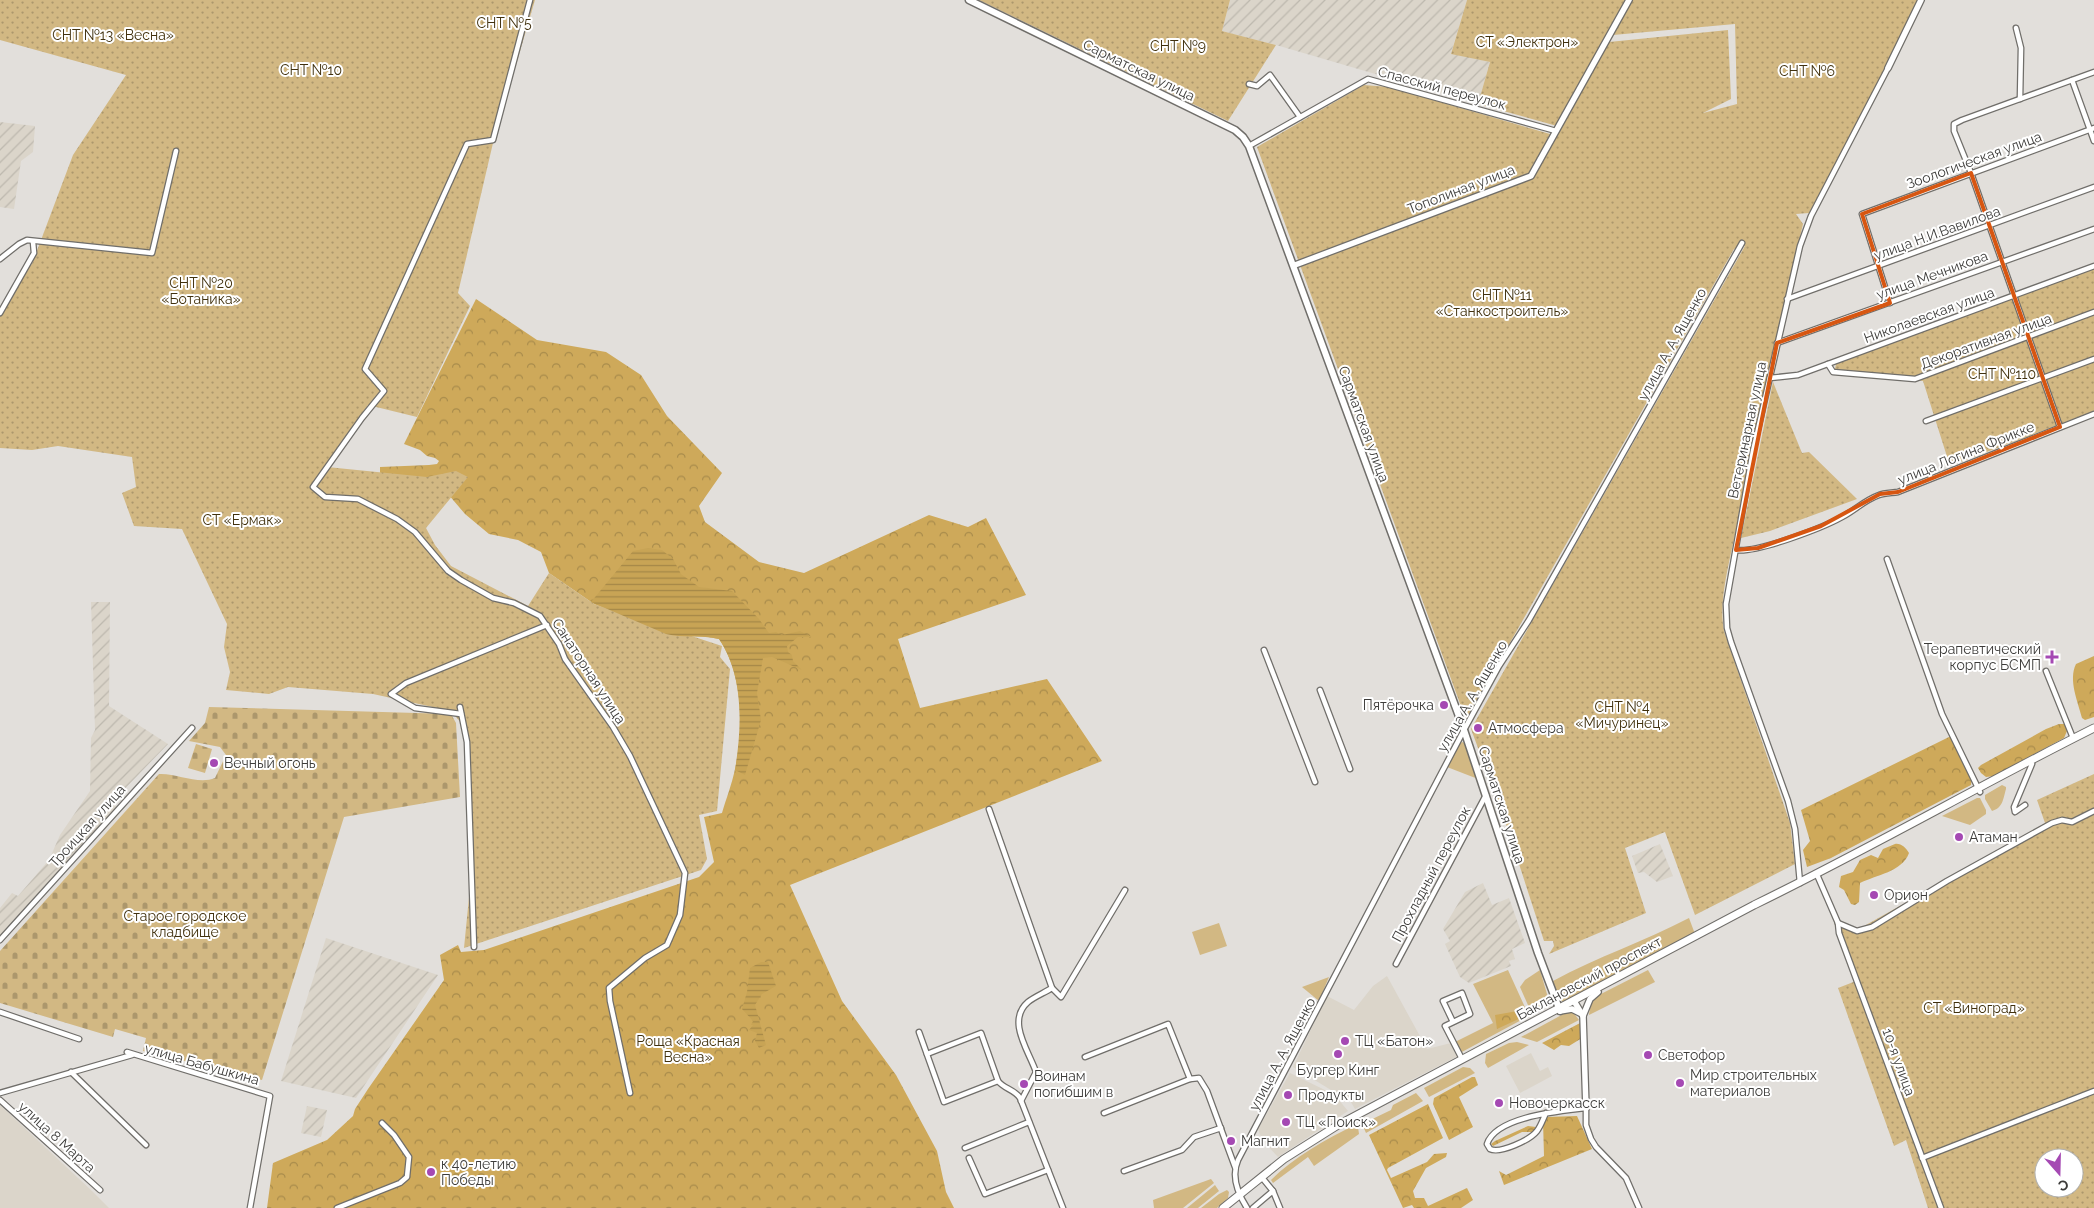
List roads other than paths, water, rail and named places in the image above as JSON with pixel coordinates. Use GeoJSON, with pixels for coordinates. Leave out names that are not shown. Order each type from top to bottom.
{"type":"FeatureCollection","features":[{"type":"Feature","properties":{"kind":"main road","name":"Сарматская улица"},"geometry":{"type":"LineString","coordinates":[[969,0],[1235,130],[1249,146],[1464,730],[1538,953],[1560,1010]]}},
{"type":"Feature","properties":{"kind":"main road"},"geometry":{"type":"LineString","coordinates":[[1979,790],[2094,728]]}},
{"type":"Feature","properties":{"kind":"main road"},"geometry":{"type":"LineString","coordinates":[[1979,790],[2094,732]]}},
{"type":"Feature","properties":{"kind":"main road","name":"Баклановский проспект"},"geometry":{"type":"LineString","coordinates":[[1223,1208],[1313,1145],[1357,1117],[1979,790]]}},
{"type":"Feature","properties":{"kind":"main road","name":"Баклановский проспект"},"geometry":{"type":"LineString","coordinates":[[1575,1002],[1598,992],[1800,884],[1818,877],[1979,790]]}},
{"type":"Feature","properties":{"kind":"main road","name":"Баклановский проспект"},"geometry":{"type":"LineString","coordinates":[[1229,1208],[1240,1196],[1284,1160],[1462,1059],[1560,1010]]}},
{"type":"Feature","properties":{"kind":"street","name":"Санаторная улица"},"geometry":{"type":"LineString","coordinates":[[530,0],[493,140],[467,144],[366,369],[384,391],[362,418],[313,487],[325,496],[358,499],[396,519],[415,532],[448,571],[494,598],[514,603],[540,616],[559,644],[565,659],[613,727],[630,756],[685,873],[680,915],[667,945],[639,963],[609,988],[610,1001],[630,1093]]}},
{"type":"Feature","properties":{"kind":"street","name":"Тополиная улица"},"geometry":{"type":"LineString","coordinates":[[1295,265],[1531,176],[1629,0]]}},
{"type":"Feature","properties":{"kind":"street","name":"Ветеринарная улица"},"geometry":{"type":"LineString","coordinates":[[1800,884],[1792,815],[1727,628],[1726,604],[1753,451],[1787,299],[1806,228],[1921,0]]}},
{"type":"Feature","properties":{"kind":"street"},"geometry":{"type":"LineString","coordinates":[[2016,28],[2021,48],[2020,99]]}},
{"type":"Feature","properties":{"kind":"street"},"geometry":{"type":"LineString","coordinates":[[2060,427],[1971,173],[1954,131],[1954,124],[2094,72]]}},
{"type":"Feature","properties":{"kind":"street"},"geometry":{"type":"LineString","coordinates":[[1249,84],[1257,86],[1270,75],[1300,117]]}},
{"type":"Feature","properties":{"kind":"street","name":"Спасский переулок"},"geometry":{"type":"LineString","coordinates":[[1249,146],[1368,79],[1556,131]]}},
{"type":"Feature","properties":{"kind":"street"},"geometry":{"type":"LineString","coordinates":[[2072,80],[2092,129],[2094,141]]}},
{"type":"Feature","properties":{"kind":"street","name":"Зоологическая улица"},"geometry":{"type":"LineString","coordinates":[[1879,266],[1862,214],[2092,129]]}},
{"type":"Feature","properties":{"kind":"street"},"geometry":{"type":"LineString","coordinates":[[0,260],[19,244],[27,240],[152,253],[176,151]]}},
{"type":"Feature","properties":{"kind":"street","name":"улица Н.И.Вавилова"},"geometry":{"type":"LineString","coordinates":[[1787,299],[2094,187]]}},
{"type":"Feature","properties":{"kind":"street","name":"улица Мечникова"},"geometry":{"type":"LineString","coordinates":[[1778,343],[2094,229]]}},
{"type":"Feature","properties":{"kind":"street"},"geometry":{"type":"LineString","coordinates":[[0,313],[34,253],[33,242]]}},
{"type":"Feature","properties":{"kind":"street","name":"улица А. А. Ященко"},"geometry":{"type":"LineString","coordinates":[[1235,1167],[1499,666],[1530,620],[1742,244]]}},
{"type":"Feature","properties":{"kind":"street"},"geometry":{"type":"LineString","coordinates":[[1879,266],[1890,303]]}},
{"type":"Feature","properties":{"kind":"street","name":"Николаевская улица"},"geometry":{"type":"LineString","coordinates":[[1770,378],[1793,376],[1828,364],[2094,266]]}},
{"type":"Feature","properties":{"kind":"street","name":"Декоративная улица"},"geometry":{"type":"LineString","coordinates":[[1828,364],[1833,372],[1916,379],[2094,312]]}},
{"type":"Feature","properties":{"kind":"street"},"geometry":{"type":"LineString","coordinates":[[1926,421],[2094,359]]}},
{"type":"Feature","properties":{"kind":"street","name":"улица Логина Фрикке"},"geometry":{"type":"LineString","coordinates":[[1736,550],[1744,551],[1758,548],[1821,526],[1840,518],[1862,503],[1880,494],[1898,492],[2094,414]]}},
{"type":"Feature","properties":{"kind":"street"},"geometry":{"type":"LineString","coordinates":[[1887,560],[1942,714],[1979,790]]}},
{"type":"Feature","properties":{"kind":"street"},"geometry":{"type":"LineString","coordinates":[[461,714],[415,708],[391,694],[406,683],[547,625]]}},
{"type":"Feature","properties":{"kind":"street"},"geometry":{"type":"LineString","coordinates":[[1264,650],[1315,782]]}},
{"type":"Feature","properties":{"kind":"street"},"geometry":{"type":"LineString","coordinates":[[2046,671],[2073,738]]}},
{"type":"Feature","properties":{"kind":"street"},"geometry":{"type":"LineString","coordinates":[[1320,690],[1350,769]]}},
{"type":"Feature","properties":{"kind":"street"},"geometry":{"type":"LineString","coordinates":[[460,707],[467,742],[474,947]]}},
{"type":"Feature","properties":{"kind":"street","name":"Троицкая улица"},"geometry":{"type":"LineString","coordinates":[[0,940],[192,728]]}},
{"type":"Feature","properties":{"kind":"street"},"geometry":{"type":"LineString","coordinates":[[2025,805],[2015,812],[2014,807],[2032,764]]}},
{"type":"Feature","properties":{"kind":"street","name":"Прохладный переулок"},"geometry":{"type":"LineString","coordinates":[[1396,964],[1486,793]]}},
{"type":"Feature","properties":{"kind":"street"},"geometry":{"type":"LineString","coordinates":[[989,809],[1052,988],[1061,997],[1125,890]]}},
{"type":"Feature","properties":{"kind":"street"},"geometry":{"type":"LineString","coordinates":[[1838,923],[1857,931],[1872,926],[2052,823],[2062,820],[2072,822],[2094,811]]}},
{"type":"Feature","properties":{"kind":"street","name":"10-я улица"},"geometry":{"type":"LineString","coordinates":[[1818,877],[1838,923],[1839,932],[1940,1208]]}},
{"type":"Feature","properties":{"kind":"street"},"geometry":{"type":"LineString","coordinates":[[1020,1101],[1036,1072],[1021,1038],[1018,1017],[1027,1003],[1052,988]]}},
{"type":"Feature","properties":{"kind":"street"},"geometry":{"type":"LineString","coordinates":[[1598,992],[1590,1000],[1583,1016],[1586,1125],[1596,1147],[1626,1178],[1640,1208]]}},
{"type":"Feature","properties":{"kind":"street"},"geometry":{"type":"LineString","coordinates":[[1453,1022],[1443,1000],[1462,993],[1470,1014],[1445,1026],[1462,1059]]}},
{"type":"Feature","properties":{"kind":"street"},"geometry":{"type":"LineString","coordinates":[[1575,1002],[1583,1016]]}},
{"type":"Feature","properties":{"kind":"street"},"geometry":{"type":"LineString","coordinates":[[1560,1010],[1575,1010],[1583,1016]]}},
{"type":"Feature","properties":{"kind":"street"},"geometry":{"type":"LineString","coordinates":[[0,1012],[79,1039]]}},
{"type":"Feature","properties":{"kind":"street"},"geometry":{"type":"LineString","coordinates":[[1085,1058],[1168,1024],[1190,1079]]}},
{"type":"Feature","properties":{"kind":"street"},"geometry":{"type":"LineString","coordinates":[[919,1032],[944,1102],[998,1081]]}},
{"type":"Feature","properties":{"kind":"street"},"geometry":{"type":"LineString","coordinates":[[927,1054],[981,1033],[998,1081],[1002,1086],[1016,1092],[1063,1208]]}},
{"type":"Feature","properties":{"kind":"street","name":"улица 8 Марта"},"geometry":{"type":"LineString","coordinates":[[0,1093],[129,1054]]}},
{"type":"Feature","properties":{"kind":"street","name":"улица Бабушкина"},"geometry":{"type":"LineString","coordinates":[[129,1054],[270,1096],[250,1208]]}},
{"type":"Feature","properties":{"kind":"street"},"geometry":{"type":"LineString","coordinates":[[71,1072],[146,1145]]}},
{"type":"Feature","properties":{"kind":"street"},"geometry":{"type":"LineString","coordinates":[[1104,1113],[1190,1079],[1199,1078],[1207,1091],[1221,1128],[1235,1167],[1235,1180],[1240,1196],[1247,1208]]}},
{"type":"Feature","properties":{"kind":"street"},"geometry":{"type":"LineString","coordinates":[[1922,1158],[2094,1091]]}},
{"type":"Feature","properties":{"kind":"street","name":"улица 8 Марта"},"geometry":{"type":"LineString","coordinates":[[0,1100],[100,1190]]}},
{"type":"Feature","properties":{"kind":"street"},"geometry":{"type":"LineString","coordinates":[[1546,1113],[1539,1129],[1532,1136],[1498,1151],[1490,1149],[1488,1144],[1492,1134],[1526,1117],[1546,1113],[1586,1108]]}},
{"type":"Feature","properties":{"kind":"street"},"geometry":{"type":"LineString","coordinates":[[965,1148],[1029,1122]]}},
{"type":"Feature","properties":{"kind":"street"},"geometry":{"type":"LineString","coordinates":[[337,1208],[400,1183],[407,1176],[409,1157],[394,1135],[382,1123]]}},
{"type":"Feature","properties":{"kind":"street"},"geometry":{"type":"LineString","coordinates":[[1124,1171],[1182,1150],[1194,1137],[1221,1128]]}},
{"type":"Feature","properties":{"kind":"street"},"geometry":{"type":"LineString","coordinates":[[969,1158],[984,1194],[1048,1170]]}},
{"type":"Feature","properties":{"kind":"street"},"geometry":{"type":"LineString","coordinates":[[1264,1180],[1273,1191],[1280,1208]]}},
{"type":"Feature","properties":{"kind":"street"},"geometry":{"type":"LineString","coordinates":[[1253,1208],[1273,1191]]}},
{"type":"Feature","properties":{"kind":"place","name":"Терапевтический корпус БСМП"},"geometry":{"type":"Point","coordinates":[2052,657]}},
{"type":"Feature","properties":{"kind":"place","name":"Пятёрочка"},"geometry":{"type":"Point","coordinates":[1444,705]}},
{"type":"Feature","properties":{"kind":"place","name":"Атмосфера"},"geometry":{"type":"Point","coordinates":[1478,728]}},
{"type":"Feature","properties":{"kind":"place","name":"Вечный огонь"},"geometry":{"type":"Point","coordinates":[214,763]}},
{"type":"Feature","properties":{"kind":"place","name":"Атаман"},"geometry":{"type":"Point","coordinates":[1959,837]}},
{"type":"Feature","properties":{"kind":"place","name":"Орион"},"geometry":{"type":"Point","coordinates":[1874,895]}},
{"type":"Feature","properties":{"kind":"place","name":"ТЦ «Батон»"},"geometry":{"type":"Point","coordinates":[1345,1041]}},
{"type":"Feature","properties":{"kind":"place","name":"Бургер Кинг"},"geometry":{"type":"Point","coordinates":[1338,1054]}},
{"type":"Feature","properties":{"kind":"place","name":"Светофор"},"geometry":{"type":"Point","coordinates":[1648,1055]}},
{"type":"Feature","properties":{"kind":"place","name":"Мир строительных материалов"},"geometry":{"type":"Point","coordinates":[1680,1083]}},
{"type":"Feature","properties":{"kind":"place","name":"Воинам погибшим в"},"geometry":{"type":"Point","coordinates":[1024,1084]}},
{"type":"Feature","properties":{"kind":"place","name":"Продукты"},"geometry":{"type":"Point","coordinates":[1288,1095]}},
{"type":"Feature","properties":{"kind":"place","name":"Новочеркасск"},"geometry":{"type":"Point","coordinates":[1499,1103]}},
{"type":"Feature","properties":{"kind":"place","name":"ТЦ «Поиск»"},"geometry":{"type":"Point","coordinates":[1286,1122]}},
{"type":"Feature","properties":{"kind":"place","name":"Магнит"},"geometry":{"type":"Point","coordinates":[1231,1141]}},
{"type":"Feature","properties":{"kind":"place","name":"к 40-летию Победы"},"geometry":{"type":"Point","coordinates":[431,1172]}},
{"type":"Feature","properties":{"kind":"park label","name":"СНТ №5"},"geometry":{"type":"Point","coordinates":[504,23]}},
{"type":"Feature","properties":{"kind":"park label","name":"СНТ №13 «Весна»"},"geometry":{"type":"Point","coordinates":[113,35]}},
{"type":"Feature","properties":{"kind":"park label","name":"СТ «Электрон»"},"geometry":{"type":"Point","coordinates":[1527,42]}},
{"type":"Feature","properties":{"kind":"park label","name":"СНТ №9"},"geometry":{"type":"Point","coordinates":[1178,46]}},
{"type":"Feature","properties":{"kind":"park label","name":"СНТ №10"},"geometry":{"type":"Point","coordinates":[311,70]}},
{"type":"Feature","properties":{"kind":"park label","name":"СНТ №6"},"geometry":{"type":"Point","coordinates":[1807,71]}},
{"type":"Feature","properties":{"kind":"park label","name":"СНТ №20 «Ботаника»"},"geometry":{"type":"Point","coordinates":[201,292]}},
{"type":"Feature","properties":{"kind":"park label","name":"СНТ №11 «Станкостроитель»"},"geometry":{"type":"Point","coordinates":[1502,304]}},
{"type":"Feature","properties":{"kind":"park label","name":"СНТ №110"},"geometry":{"type":"Point","coordinates":[2002,374]}},
{"type":"Feature","properties":{"kind":"park label","name":"СТ «Ермак»"},"geometry":{"type":"Point","coordinates":[242,520]}},
{"type":"Feature","properties":{"kind":"park label","name":"СНТ №4 «Мичуринец»"},"geometry":{"type":"Point","coordinates":[1622,716]}},
{"type":"Feature","properties":{"kind":"park label","name":"Старое городское кладбище"},"geometry":{"type":"Point","coordinates":[185,924]}},
{"type":"Feature","properties":{"kind":"park label","name":"СТ «Виноград»"},"geometry":{"type":"Point","coordinates":[1974,1008]}},
{"type":"Feature","properties":{"kind":"park label","name":"Роща «Красная Весна»"},"geometry":{"type":"Point","coordinates":[688,1050]}}]}
